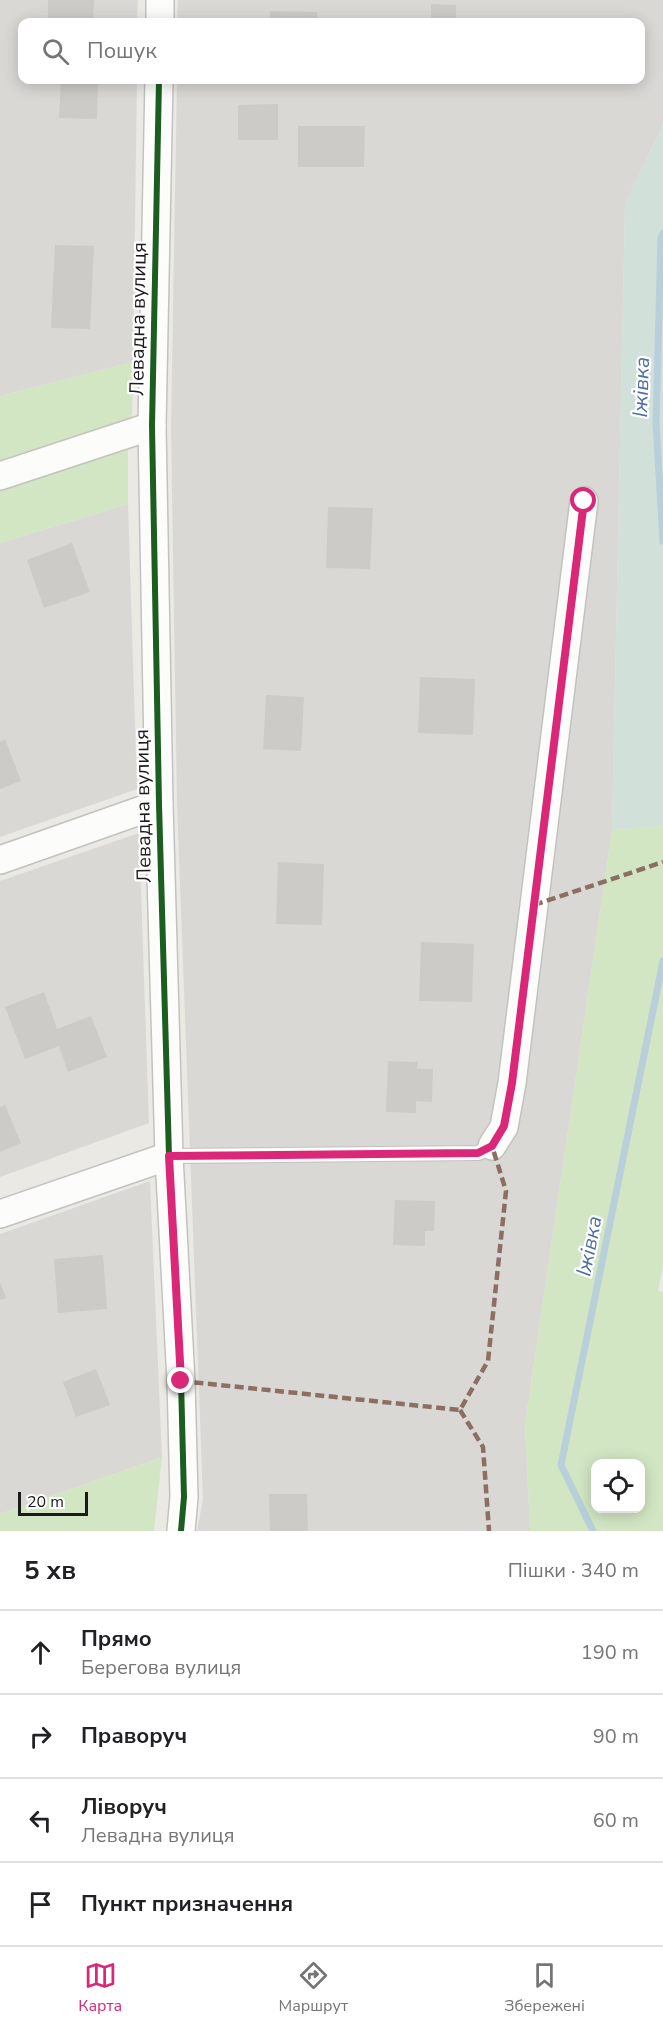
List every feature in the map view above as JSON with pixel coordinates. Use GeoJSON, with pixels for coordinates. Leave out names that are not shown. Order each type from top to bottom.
{"type":"FeatureCollection","features":[{"type":"Feature","properties":{"kind":"street"},"geometry":{"type":"LineString","coordinates":[[160,0],[160,18]]}},
{"type":"Feature","properties":{"kind":"street","name":"Левадна вулиця"},"geometry":{"type":"LineString","coordinates":[[159,84],[153,426],[159,804],[169,1156],[181,1381],[184,1497],[181,1531]]}},
{"type":"Feature","properties":{"kind":"street"},"geometry":{"type":"LineString","coordinates":[[0,476],[153,426]]}},
{"type":"Feature","properties":{"kind":"street"},"geometry":{"type":"LineString","coordinates":[[492,1146],[504,1126],[512,1083],[584,501]]}},
{"type":"Feature","properties":{"kind":"street"},"geometry":{"type":"LineString","coordinates":[[0,860],[159,804]]}},
{"type":"Feature","properties":{"kind":"street"},"geometry":{"type":"LineString","coordinates":[[0,1214],[169,1156]]}},
{"type":"Feature","properties":{"kind":"lane"},"geometry":{"type":"LineString","coordinates":[[169,1156],[478,1153],[492,1146]]}},
{"type":"Feature","properties":{"kind":"shaded area"},"geometry":{"type":"Polygon","coordinates":[[[0,0],[138,0],[137,18],[18,18],[18,84],[137,84],[133,362],[0,396],[0,0]]]}},
{"type":"Feature","properties":{"kind":"shaded area"},"geometry":{"type":"Polygon","coordinates":[[[178,0],[663,0],[663,125],[625,204],[612,830],[525,1424],[530,1531],[197,1531],[203,1499],[177,803],[171,426],[177,84],[645,84],[645,18],[177,18],[178,0]]]}},
{"type":"Feature","properties":{"kind":"shaded area"},"geometry":{"type":"Polygon","coordinates":[[[663,125],[663,826],[612,830],[625,204],[663,125]]]}},
{"type":"Feature","properties":{"kind":"shaded area"},"geometry":{"type":"Polygon","coordinates":[[[128,504],[137,789],[0,837],[0,543],[128,504]]]}},
{"type":"Feature","properties":{"kind":"shaded area"},"geometry":{"type":"Polygon","coordinates":[[[139,833],[149,1123],[0,1177],[0,881],[139,833]]]}},
{"type":"Feature","properties":{"kind":"shaded area"},"geometry":{"type":"Polygon","coordinates":[[[150,1181],[162,1457],[0,1514],[0,1234],[150,1181]]]}},
{"type":"Feature","properties":{"kind":"green space"},"geometry":{"type":"Polygon","coordinates":[[[133,362],[132,420],[0,465],[0,396],[133,362]]]}},
{"type":"Feature","properties":{"kind":"green space"},"geometry":{"type":"Polygon","coordinates":[[[128,448],[128,504],[0,543],[0,491],[128,448]]]}},
{"type":"Feature","properties":{"kind":"green space"},"geometry":{"type":"Polygon","coordinates":[[[663,826],[663,1266],[658,1291],[663,1292],[663,1531],[530,1531],[525,1424],[612,830],[663,826]]]}},
{"type":"Feature","properties":{"kind":"green space"},"geometry":{"type":"Polygon","coordinates":[[[162,1457],[154,1531],[0,1531],[0,1514],[162,1457]]]}},
{"type":"Feature","properties":{"kind":"building"},"geometry":{"type":"Polygon","coordinates":[[[48,0],[94,0],[93,18],[48,18],[48,0]]]}},
{"type":"Feature","properties":{"kind":"building"},"geometry":{"type":"Polygon","coordinates":[[[431,4],[456,5],[456,18],[431,18],[431,4]]]}},
{"type":"Feature","properties":{"kind":"building"},"geometry":{"type":"Polygon","coordinates":[[[270,11],[317,12],[317,18],[270,18],[270,11]]]}},
{"type":"Feature","properties":{"kind":"building"},"geometry":{"type":"Polygon","coordinates":[[[61,84],[98,84],[97,119],[59,118],[61,84]]]}},
{"type":"Feature","properties":{"kind":"building"},"geometry":{"type":"Polygon","coordinates":[[[278,104],[278,140],[238,140],[238,105],[278,104]]]}},
{"type":"Feature","properties":{"kind":"building"},"geometry":{"type":"Polygon","coordinates":[[[298,126],[365,126],[364,167],[298,167],[298,126]]]}},
{"type":"Feature","properties":{"kind":"building"},"geometry":{"type":"Polygon","coordinates":[[[55,245],[94,246],[90,329],[51,328],[55,245]]]}},
{"type":"Feature","properties":{"kind":"building"},"geometry":{"type":"Polygon","coordinates":[[[328,507],[373,508],[370,569],[326,568],[328,507]]]}},
{"type":"Feature","properties":{"kind":"building"},"geometry":{"type":"Polygon","coordinates":[[[72,543],[90,592],[44,608],[27,560],[72,543]]]}},
{"type":"Feature","properties":{"kind":"building"},"geometry":{"type":"Polygon","coordinates":[[[420,677],[475,679],[473,735],[418,733],[420,677]]]}},
{"type":"Feature","properties":{"kind":"building"},"geometry":{"type":"Polygon","coordinates":[[[266,695],[304,697],[301,751],[263,749],[266,695]]]}},
{"type":"Feature","properties":{"kind":"building"},"geometry":{"type":"Polygon","coordinates":[[[5,739],[21,781],[0,789],[0,742],[5,739]]]}},
{"type":"Feature","properties":{"kind":"building"},"geometry":{"type":"Polygon","coordinates":[[[278,862],[324,864],[322,925],[276,924],[278,862]]]}},
{"type":"Feature","properties":{"kind":"building"},"geometry":{"type":"Polygon","coordinates":[[[421,942],[474,944],[472,1002],[419,1001],[421,942]]]}},
{"type":"Feature","properties":{"kind":"building"},"geometry":{"type":"Polygon","coordinates":[[[44,992],[57,1029],[91,1016],[107,1057],[68,1072],[59,1046],[25,1059],[5,1007],[44,992]]]}},
{"type":"Feature","properties":{"kind":"building"},"geometry":{"type":"Polygon","coordinates":[[[388,1061],[418,1062],[417,1069],[433,1069],[432,1102],[416,1101],[416,1113],[386,1112],[388,1061]]]}},
{"type":"Feature","properties":{"kind":"building"},"geometry":{"type":"Polygon","coordinates":[[[5,1105],[21,1143],[0,1152],[0,1107],[5,1105]]]}},
{"type":"Feature","properties":{"kind":"building"},"geometry":{"type":"Polygon","coordinates":[[[395,1200],[435,1201],[434,1231],[425,1231],[425,1246],[393,1245],[395,1200]]]}},
{"type":"Feature","properties":{"kind":"building"},"geometry":{"type":"Polygon","coordinates":[[[103,1255],[107,1309],[58,1313],[54,1259],[103,1255]]]}},
{"type":"Feature","properties":{"kind":"building"},"geometry":{"type":"Polygon","coordinates":[[[0,1282],[6,1298],[0,1300],[0,1282]]]}},
{"type":"Feature","properties":{"kind":"building"},"geometry":{"type":"Polygon","coordinates":[[[96,1369],[110,1405],[76,1417],[63,1382],[96,1369]]]}},
{"type":"Feature","properties":{"kind":"building"},"geometry":{"type":"Polygon","coordinates":[[[269,1494],[307,1494],[308,1531],[270,1531],[269,1494]]]}},
{"type":"Feature","properties":{"kind":"waterway","name":"Іжівка"},"geometry":{"type":"LineString","coordinates":[[663,233],[661,238],[656,423],[663,541]]}},
{"type":"Feature","properties":{"kind":"waterway","name":"Іжівка"},"geometry":{"type":"LineString","coordinates":[[593,1531],[561,1465],[663,961]]}},
{"type":"Feature","properties":{"kind":"marked path"},"geometry":{"type":"LineString","coordinates":[[534,905],[663,862]]}},
{"type":"Feature","properties":{"kind":"marked path"},"geometry":{"type":"LineString","coordinates":[[181,1381],[460,1410],[488,1361],[506,1191],[492,1146]]}},
{"type":"Feature","properties":{"kind":"marked path"},"geometry":{"type":"LineString","coordinates":[[460,1410],[483,1447],[489,1531]]}},
{"type":"Feature","properties":{"kind":"cycle path"},"geometry":{"type":"LineString","coordinates":[[159,84],[152,426],[159,804],[169,1156],[181,1381],[184,1497],[181,1531]]}},
{"type":"Feature","properties":{"kind":"cycle path"},"geometry":{"type":"LineString","coordinates":[[492,1146],[504,1127],[512,1083],[584,501]]}},
{"type":"Feature","properties":{"kind":"route"},"geometry":{"type":"LineString","coordinates":[[181,1381],[169,1156],[478,1153],[492,1146],[504,1126],[512,1083],[584,501]]}}]}
